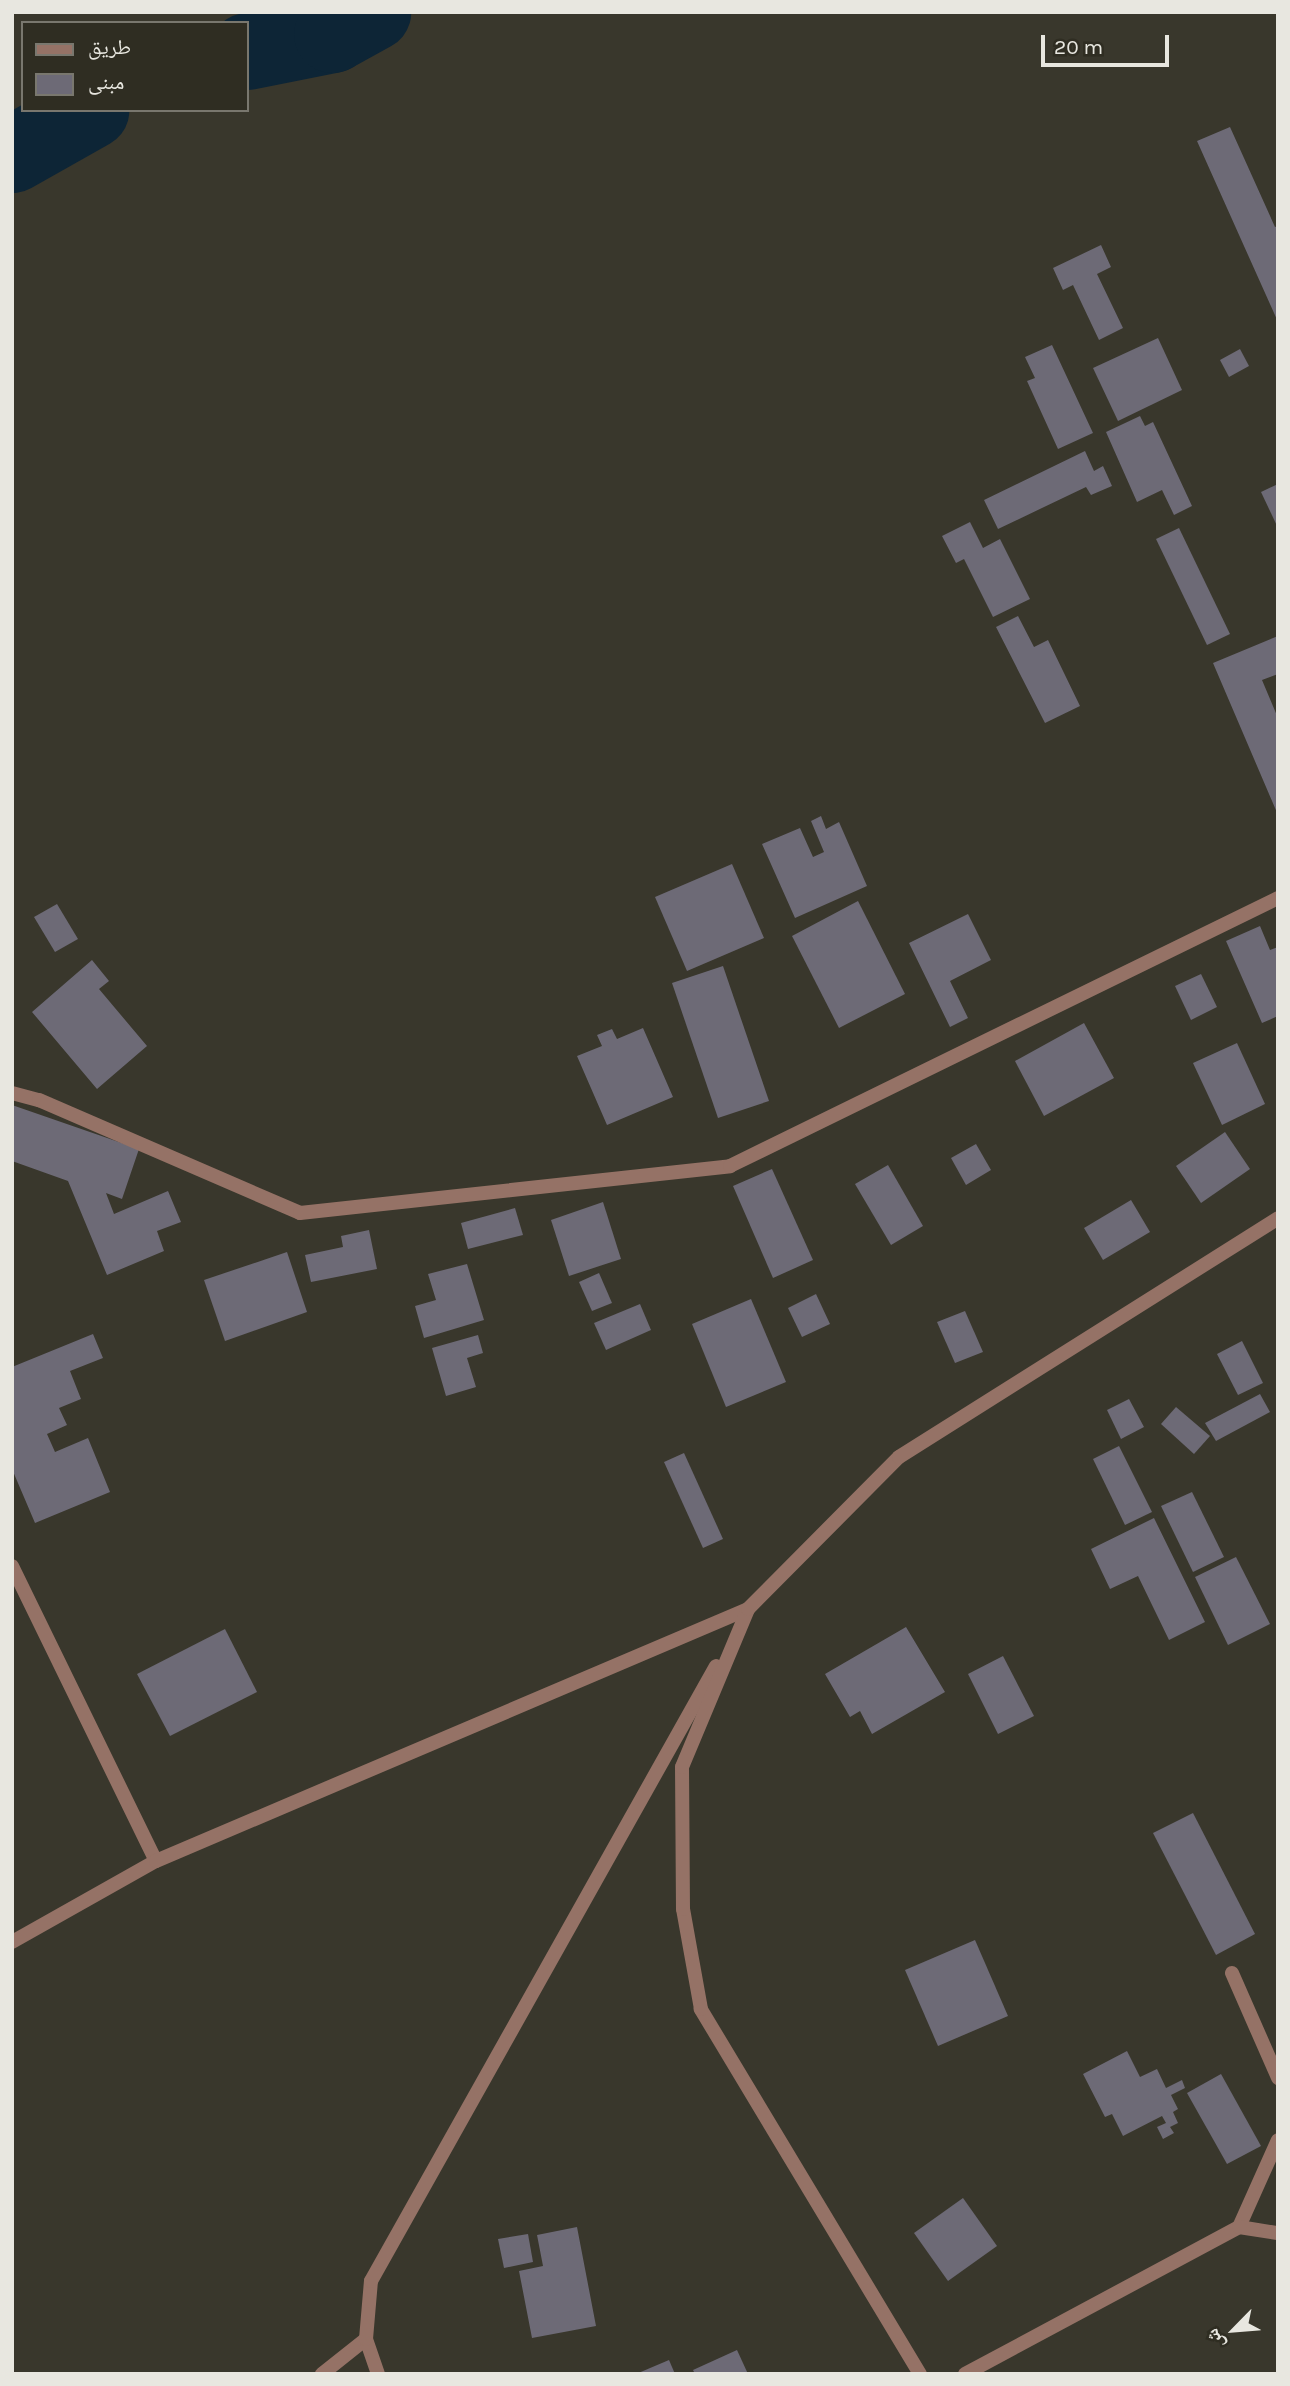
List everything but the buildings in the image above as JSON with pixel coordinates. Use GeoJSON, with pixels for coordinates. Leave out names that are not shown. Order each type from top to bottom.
{"type":"FeatureCollection","features":[{"type":"Feature","properties":{"kind":"street"},"geometry":{"type":"LineString","coordinates":[[12,1093],[39,1100],[300,1213],[730,1166],[1278,898]]}},
{"type":"Feature","properties":{"kind":"street"},"geometry":{"type":"LineString","coordinates":[[378,2374],[366,2339],[371,2281],[748,1609],[898,1457],[1278,1218]]}},
{"type":"Feature","properties":{"kind":"street"},"geometry":{"type":"LineString","coordinates":[[12,1566],[156,1861]]}},
{"type":"Feature","properties":{"kind":"street"},"geometry":{"type":"LineString","coordinates":[[12,1942],[156,1861],[748,1609]]}},
{"type":"Feature","properties":{"kind":"street"},"geometry":{"type":"LineString","coordinates":[[748,1609],[682,1767],[683,1909],[701,2009],[920,2374]]}},
{"type":"Feature","properties":{"kind":"street"},"geometry":{"type":"LineString","coordinates":[[1232,1973],[1278,2078]]}},
{"type":"Feature","properties":{"kind":"street"},"geometry":{"type":"LineString","coordinates":[[1239,2227],[1278,2140]]}},
{"type":"Feature","properties":{"kind":"street"},"geometry":{"type":"LineString","coordinates":[[965,2374],[1239,2227],[1278,2233]]}},
{"type":"Feature","properties":{"kind":"street"},"geometry":{"type":"LineString","coordinates":[[322,2374],[366,2339]]}},
{"type":"Feature","properties":{"kind":"waterway"},"geometry":{"type":"LineString","coordinates":[[248,51],[332,34],[372,12]]}},
{"type":"Feature","properties":{"kind":"waterway"},"geometry":{"type":"LineString","coordinates":[[12,154],[86,112]]}}]}
